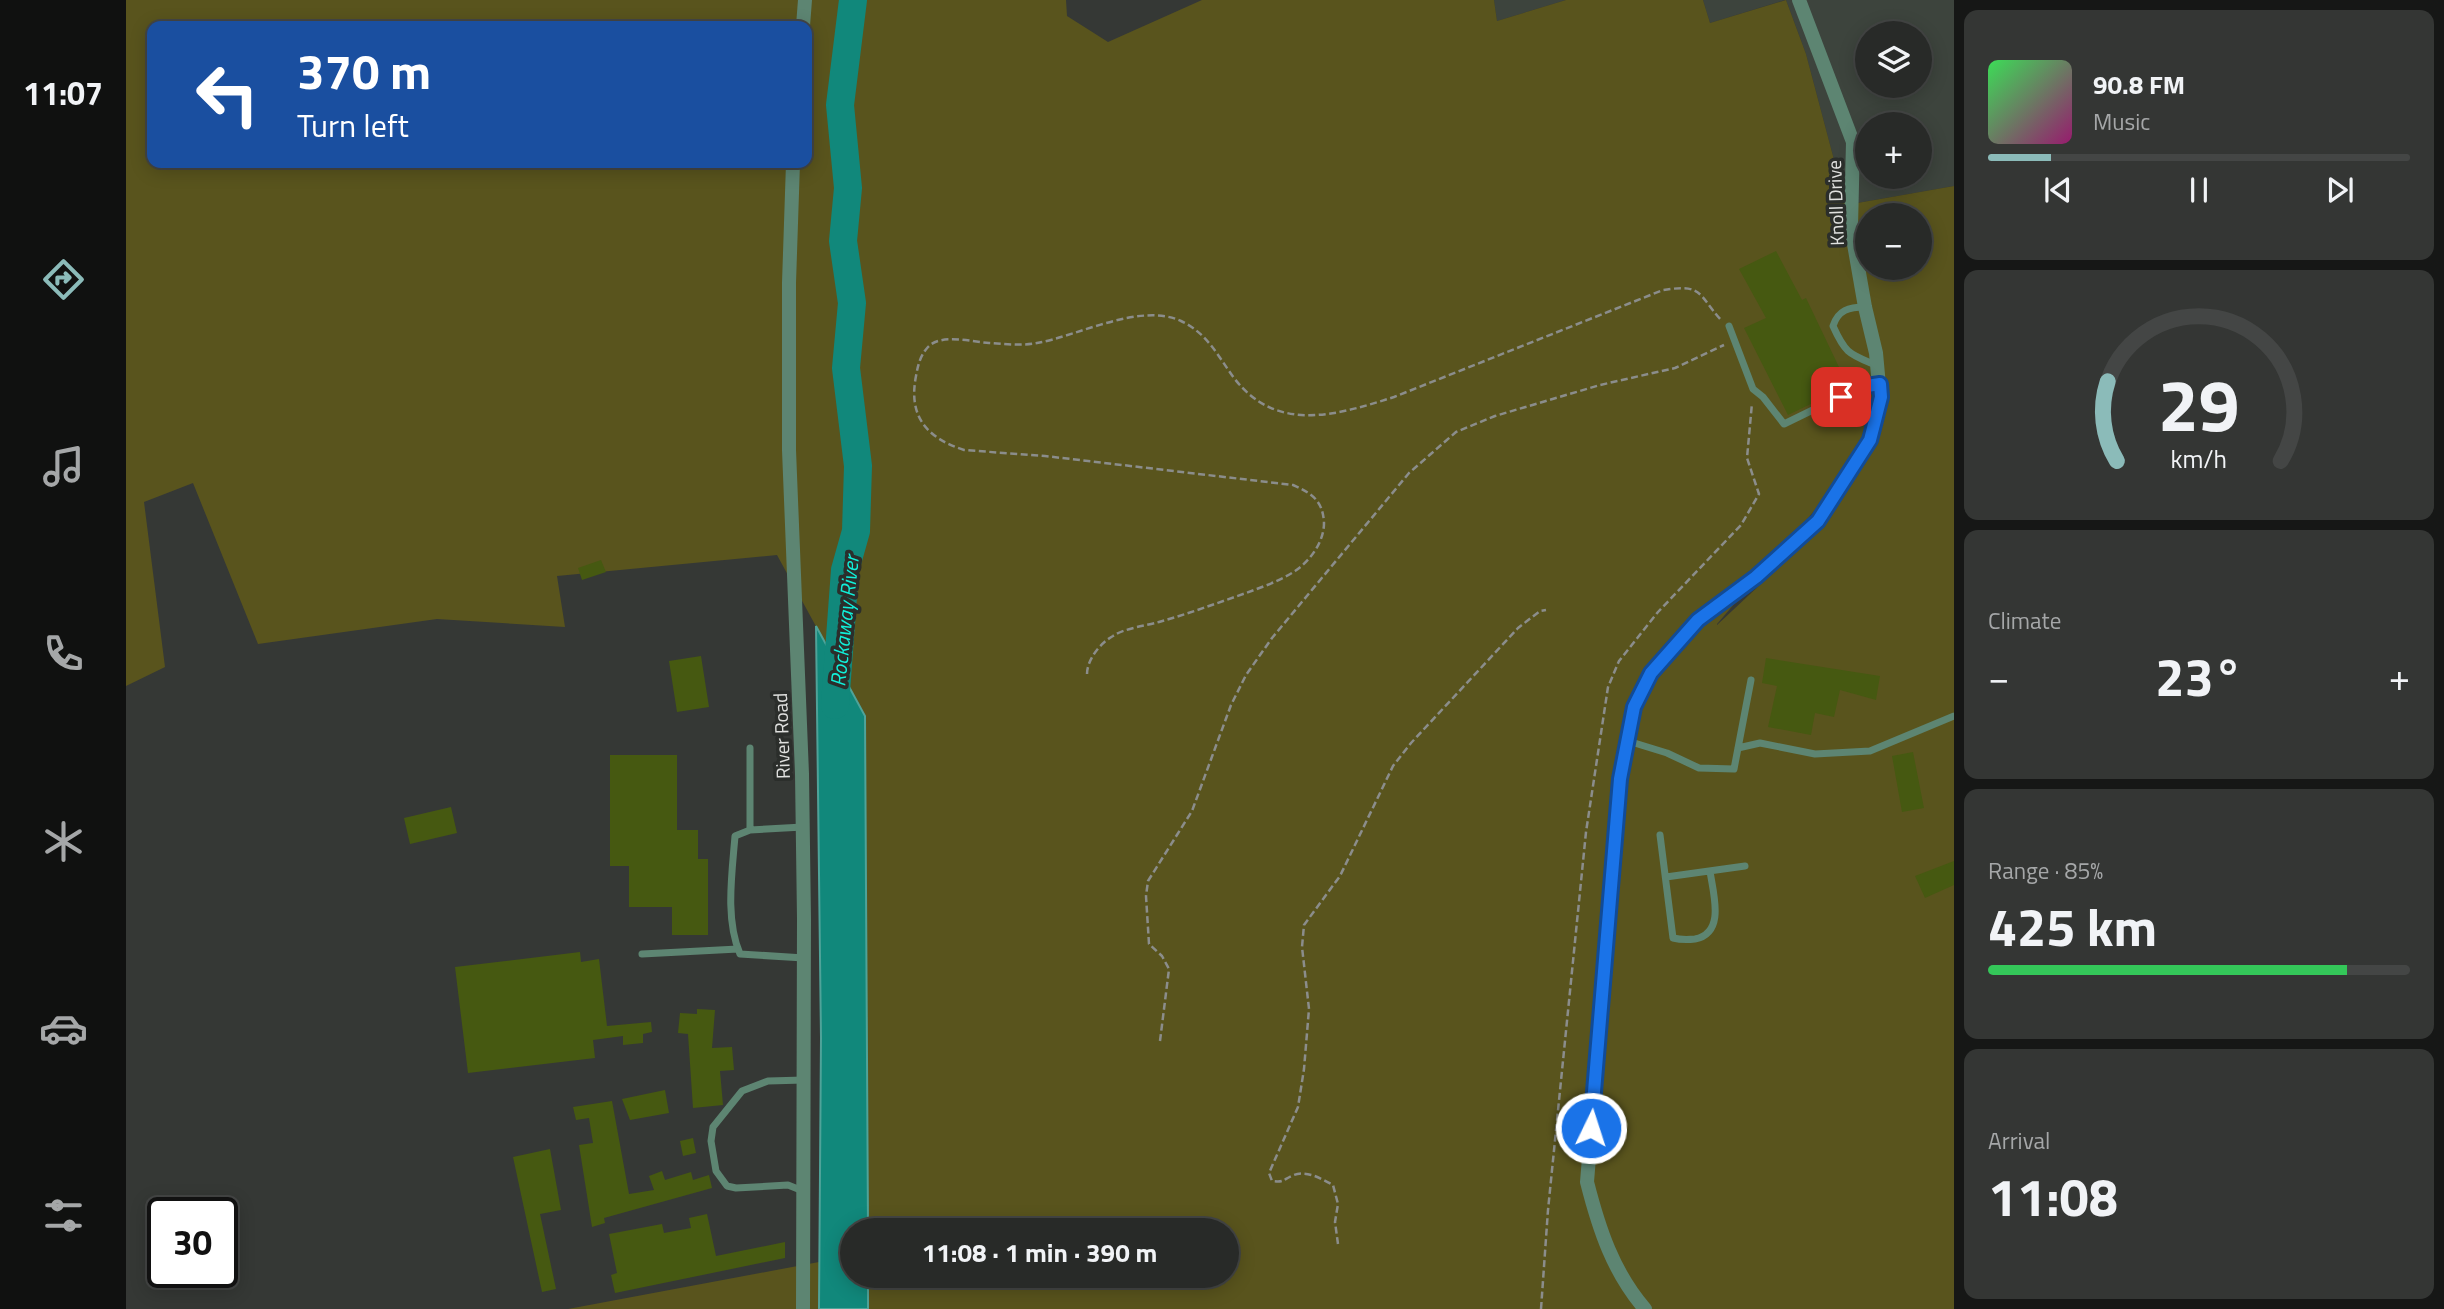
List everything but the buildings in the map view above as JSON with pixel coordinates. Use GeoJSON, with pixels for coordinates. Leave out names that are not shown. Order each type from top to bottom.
{"type":"FeatureCollection","features":[{"type":"Feature","properties":{"kind":"street"},"geometry":{"type":"LineString","coordinates":[[803,21],[805,0]]}},
{"type":"Feature","properties":{"kind":"street","name":"Knoll Drive"},"geometry":{"type":"LineString","coordinates":[[1645,1309],[1629,1290],[1612,1260],[1598,1226],[1587,1182],[1620,779],[1634,707],[1651,673],[1698,620],[1756,577],[1818,521],[1870,440],[1881,397],[1878,366],[1851,228],[1853,142],[1799,0]]}},
{"type":"Feature","properties":{"kind":"street","name":"River Road"},"geometry":{"type":"LineString","coordinates":[[793,168],[789,283],[789,450],[803,827],[803,1309]]}},
{"type":"Feature","properties":{"kind":"lane"},"geometry":{"type":"LineString","coordinates":[[1865,307],[1849,307],[1836,316],[1833,326],[1848,353],[1878,366]]}},
{"type":"Feature","properties":{"kind":"lane"},"geometry":{"type":"LineString","coordinates":[[1729,326],[1753,389],[1763,397],[1784,424],[1860,387],[1880,384]]}},
{"type":"Feature","properties":{"kind":"lane"},"geometry":{"type":"LineString","coordinates":[[1627,741],[1667,753],[1699,768],[1734,769],[1751,680]]}},
{"type":"Feature","properties":{"kind":"lane"},"geometry":{"type":"LineString","coordinates":[[1738,748],[1760,743],[1815,754],[1870,751],[1954,716]]}},
{"type":"Feature","properties":{"kind":"lane"},"geometry":{"type":"LineString","coordinates":[[750,748],[750,830]]}},
{"type":"Feature","properties":{"kind":"lane"},"geometry":{"type":"LineString","coordinates":[[803,827],[750,830],[735,836],[732,882],[733,939],[740,954],[804,958]]}},
{"type":"Feature","properties":{"kind":"lane"},"geometry":{"type":"LineString","coordinates":[[1660,835],[1673,938],[1683,941],[1702,937],[1710,932],[1716,919],[1710,871]]}},
{"type":"Feature","properties":{"kind":"lane"},"geometry":{"type":"LineString","coordinates":[[1666,877],[1745,866]]}},
{"type":"Feature","properties":{"kind":"lane"},"geometry":{"type":"LineString","coordinates":[[642,954],[738,949]]}},
{"type":"Feature","properties":{"kind":"lane"},"geometry":{"type":"LineString","coordinates":[[804,1080],[768,1081],[742,1091],[713,1127],[710,1141],[716,1171],[727,1186],[736,1188],[788,1185],[804,1191]]}},
{"type":"Feature","properties":{"kind":"path"},"geometry":{"type":"LineString","coordinates":[[1087,674],[1087,668],[1098,648],[1114,635],[1234,597],[1275,582],[1296,570],[1318,547],[1324,532],[1320,502],[1311,493],[1293,485],[1045,456],[964,450],[953,446],[930,433],[918,417],[913,391],[920,358],[930,345],[938,341],[957,340],[1034,344],[1135,316],[1164,316],[1180,320],[1204,335],[1246,392],[1259,404],[1307,416],[1351,410],[1394,397],[1663,290],[1687,287],[1699,291],[1720,320],[1729,326]]}},
{"type":"Feature","properties":{"kind":"path"},"geometry":{"type":"LineString","coordinates":[[1160,1041],[1169,969],[1162,956],[1150,944],[1146,896],[1148,881],[1192,811],[1231,705],[1246,675],[1272,638],[1409,473],[1456,432],[1539,402],[1675,368],[1722,345],[1734,343]]}},
{"type":"Feature","properties":{"kind":"path"},"geometry":{"type":"LineString","coordinates":[[1338,1244],[1335,1222],[1338,1204],[1333,1185],[1317,1176],[1295,1174],[1283,1182],[1272,1181],[1269,1173],[1298,1107],[1304,1069],[1309,1009],[1301,947],[1304,926],[1340,877],[1393,766],[1518,628],[1540,611],[1546,610]]}},
{"type":"Feature","properties":{"kind":"shaded area"},"geometry":{"type":"Polygon","coordinates":[[[126,0],[1066,0],[1067,16],[1108,42],[1202,0],[1494,0],[1497,21],[1566,0],[1703,0],[1710,23],[1786,0],[1806,54],[1846,205],[1855,203],[1855,280],[1932,280],[1932,203],[1857,203],[1954,186],[1954,1309],[868,1309],[868,1288],[1239,1288],[1239,1218],[868,1218],[865,716],[777,555],[557,576],[565,627],[437,619],[258,644],[193,483],[144,502],[165,667],[126,686],[126,0]],[[1852,467],[1717,625],[1824,525],[1852,467]]]}},
{"type":"Feature","properties":{"kind":"shaded area"},"geometry":{"type":"Polygon","coordinates":[[[1494,0],[1566,0],[1497,21],[1494,0]]]}},
{"type":"Feature","properties":{"kind":"shaded area"},"geometry":{"type":"Polygon","coordinates":[[[1703,0],[1785,0],[1710,23],[1703,0]]]}},
{"type":"Feature","properties":{"kind":"shaded area"},"geometry":{"type":"Polygon","coordinates":[[[1786,0],[1954,0],[1954,186],[1846,205],[1806,54],[1786,0]]]}},
{"type":"Feature","properties":{"kind":"shaded area"},"geometry":{"type":"Polygon","coordinates":[[[819,1262],[819,1309],[568,1309],[819,1262]]]}},
{"type":"Feature","properties":{"kind":"water","name":"Rockaway River"},"geometry":{"type":"Polygon","coordinates":[[[816,626],[865,716],[868,1218],[840,1218],[840,1288],[868,1288],[868,1309],[819,1309],[821,1038],[816,626]]]}},
{"type":"Feature","properties":{"kind":"waterway","name":"Rockaway River"},"geometry":{"type":"LineString","coordinates":[[835,705],[845,570],[856,531],[858,466],[846,368],[852,303],[843,241],[848,188],[840,105],[853,0]]}},
{"type":"Feature","properties":{"kind":"route"},"geometry":{"type":"LineString","coordinates":[[1591,1128],[1620,779],[1634,707],[1651,673],[1698,620],[1756,577],[1818,521],[1870,440],[1881,397],[1880,384],[1860,387],[1841,397]]}}]}
